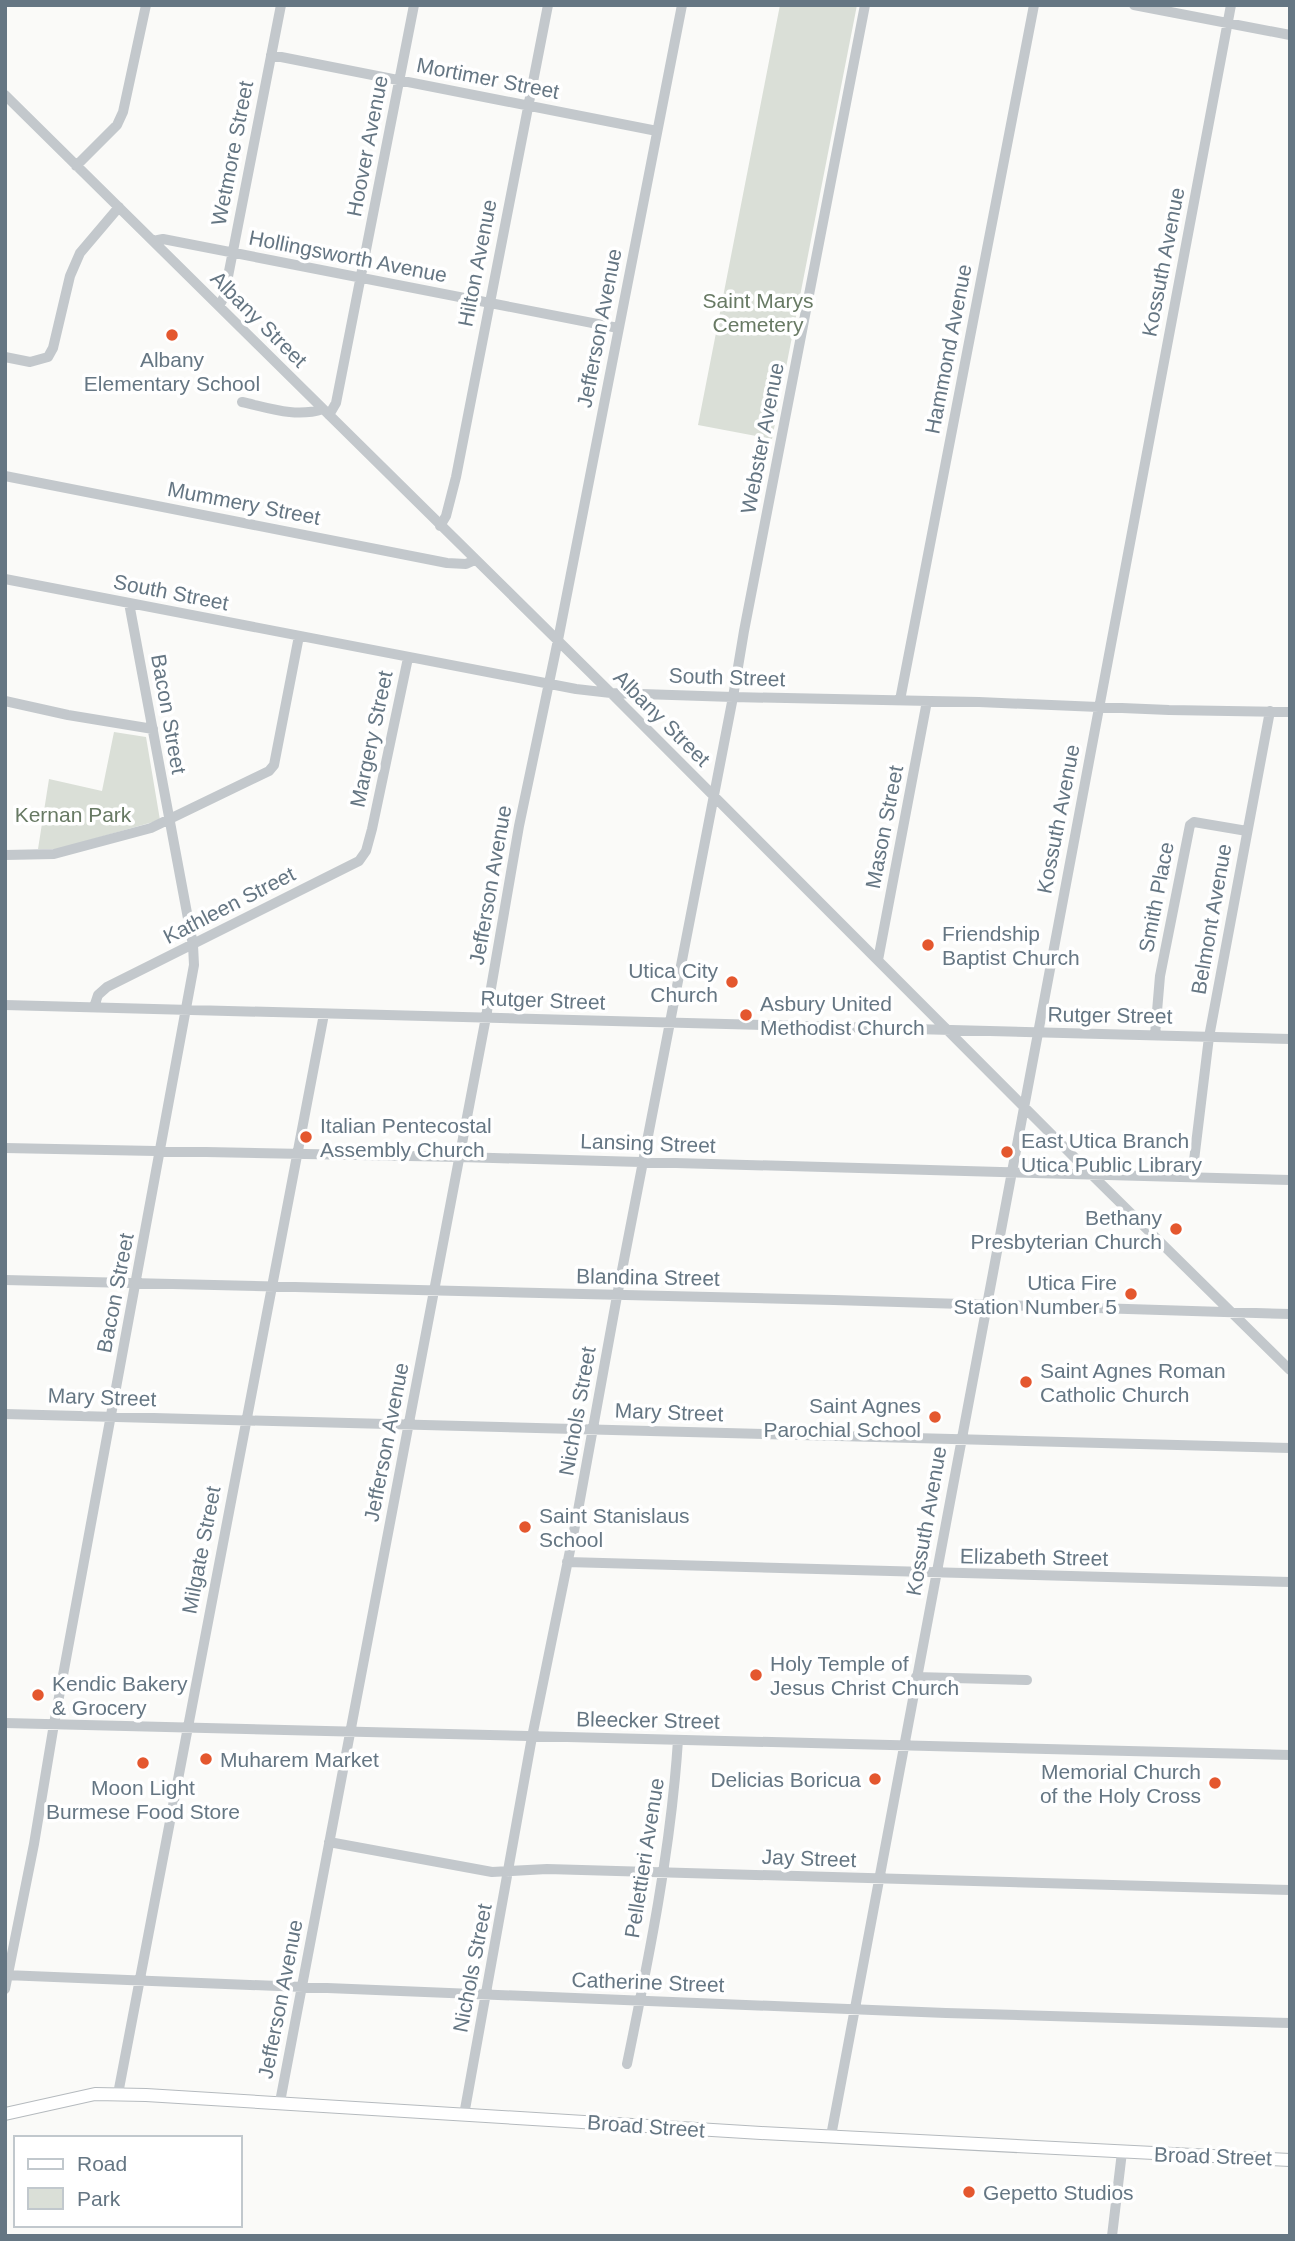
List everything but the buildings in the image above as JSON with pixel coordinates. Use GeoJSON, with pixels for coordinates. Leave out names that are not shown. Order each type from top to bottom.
{"type":"FeatureCollection","features":[{"type":"Feature","properties":{"kind":"main road","name":"Broad Street"},"geometry":{"type":"LineString","coordinates":[[5,2114],[96,2094],[118,2094],[1290,2160]]}},
{"type":"Feature","properties":{"kind":"street"},"geometry":{"type":"LineString","coordinates":[[76,166],[117,125],[123,112],[146,5]]}},
{"type":"Feature","properties":{"kind":"street","name":"Wetmore Street"},"geometry":{"type":"LineString","coordinates":[[219,306],[224,297],[281,5]]}},
{"type":"Feature","properties":{"kind":"street","name":"Hoover Avenue"},"geometry":{"type":"LineString","coordinates":[[326,412],[336,403],[414,5]]}},
{"type":"Feature","properties":{"kind":"street","name":"Hilton Avenue"},"geometry":{"type":"LineString","coordinates":[[440,526],[446,516],[456,477],[548,5]]}},
{"type":"Feature","properties":{"kind":"street","name":"Jefferson Avenue"},"geometry":{"type":"LineString","coordinates":[[280,2102],[460,1157],[519,826],[682,5]]}},
{"type":"Feature","properties":{"kind":"street","name":"Webster Avenue"},"geometry":{"type":"LineString","coordinates":[[714,797],[865,5]]}},
{"type":"Feature","properties":{"kind":"street","name":"Hammond Avenue"},"geometry":{"type":"LineString","coordinates":[[900,700],[1034,5]]}},
{"type":"Feature","properties":{"kind":"street"},"geometry":{"type":"LineString","coordinates":[[1134,5],[1290,35]]}},
{"type":"Feature","properties":{"kind":"street","name":"Kossuth Avenue"},"geometry":{"type":"LineString","coordinates":[[831,2136],[1231,5]]}},
{"type":"Feature","properties":{"kind":"street","name":"Mortimer Street"},"geometry":{"type":"LineString","coordinates":[[271,55],[657,131]]}},
{"type":"Feature","properties":{"kind":"street","name":"Albany Street"},"geometry":{"type":"LineString","coordinates":[[5,95],[558,640],[1290,1370]]}},
{"type":"Feature","properties":{"kind":"street"},"geometry":{"type":"LineString","coordinates":[[5,357],[30,362],[48,357],[70,276],[80,253],[119,207]]}},
{"type":"Feature","properties":{"kind":"street","name":"Hollingsworth Avenue"},"geometry":{"type":"LineString","coordinates":[[153,241],[163,239],[618,328]]}},
{"type":"Feature","properties":{"kind":"street"},"geometry":{"type":"LineString","coordinates":[[242,402],[290,413],[326,412]]}},
{"type":"Feature","properties":{"kind":"street","name":"Mummery Street"},"geometry":{"type":"LineString","coordinates":[[5,476],[447,563],[466,564],[475,560]]}},
{"type":"Feature","properties":{"kind":"street","name":"South Street"},"geometry":{"type":"LineString","coordinates":[[5,579],[549,684],[611,693],[1290,712]]}},
{"type":"Feature","properties":{"kind":"street","name":"Bacon Street"},"geometry":{"type":"LineString","coordinates":[[5,1989],[34,1844],[194,965],[193,945],[129,603]]}},
{"type":"Feature","properties":{"kind":"street"},"geometry":{"type":"LineString","coordinates":[[5,855],[54,854],[151,828],[269,771],[274,765],[299,636]]}},
{"type":"Feature","properties":{"kind":"street","name":"Margery Street"},"geometry":{"type":"LineString","coordinates":[[372,829],[408,657]]}},
{"type":"Feature","properties":{"kind":"street"},"geometry":{"type":"LineString","coordinates":[[5,701],[153,729]]}},
{"type":"Feature","properties":{"kind":"street","name":"Mason Street"},"geometry":{"type":"LineString","coordinates":[[878,960],[927,701]]}},
{"type":"Feature","properties":{"kind":"street","name":"Belmont Avenue"},"geometry":{"type":"LineString","coordinates":[[1192,1177],[1209,1037],[1270,711]]}},
{"type":"Feature","properties":{"kind":"street","name":"Nichols Street"},"geometry":{"type":"LineString","coordinates":[[464,2115],[532,1737],[714,797]]}},
{"type":"Feature","properties":{"kind":"street","name":"Smith Place"},"geometry":{"type":"LineString","coordinates":[[1155,1035],[1160,976],[1190,825],[1194,822],[1247,831]]}},
{"type":"Feature","properties":{"kind":"street","name":"Kathleen Street"},"geometry":{"type":"LineString","coordinates":[[94,1007],[98,995],[107,987],[359,861],[366,851],[372,829]]}},
{"type":"Feature","properties":{"kind":"street","name":"Rutger Street"},"geometry":{"type":"LineString","coordinates":[[5,1005],[1290,1039]]}},
{"type":"Feature","properties":{"kind":"street","name":"Milgate Street"},"geometry":{"type":"LineString","coordinates":[[118,2094],[324,1014]]}},
{"type":"Feature","properties":{"kind":"street","name":"Lansing Street"},"geometry":{"type":"LineString","coordinates":[[5,1148],[460,1157],[1290,1180]]}},
{"type":"Feature","properties":{"kind":"street","name":"Blandina Street"},"geometry":{"type":"LineString","coordinates":[[5,1280],[1290,1314]]}},
{"type":"Feature","properties":{"kind":"street","name":"Mary Street"},"geometry":{"type":"LineString","coordinates":[[5,1414],[1290,1448]]}},
{"type":"Feature","properties":{"kind":"street","name":"Elizabeth Street"},"geometry":{"type":"LineString","coordinates":[[568,1562],[1290,1582]]}},
{"type":"Feature","properties":{"kind":"street"},"geometry":{"type":"LineString","coordinates":[[916,1677],[1027,1680]]}},
{"type":"Feature","properties":{"kind":"street","name":"Bleecker Street"},"geometry":{"type":"LineString","coordinates":[[5,1723],[1290,1755]]}},
{"type":"Feature","properties":{"kind":"street","name":"Pellettieri Avenue"},"geometry":{"type":"LineString","coordinates":[[627,2064],[663,1873],[671,1822],[678,1740]]}},
{"type":"Feature","properties":{"kind":"street","name":"Jay Street"},"geometry":{"type":"LineString","coordinates":[[329,1842],[492,1872],[547,1869],[1290,1890]]}},
{"type":"Feature","properties":{"kind":"street","name":"Catherine Street"},"geometry":{"type":"LineString","coordinates":[[7,1975],[640,2001],[1290,2023]]}},
{"type":"Feature","properties":{"kind":"street"},"geometry":{"type":"LineString","coordinates":[[1112,2236],[1122,2152]]}},
{"type":"Feature","properties":{"kind":"green space","name":"Saint Marys Cemetery"},"geometry":{"type":"Polygon","coordinates":[[[780,5],[857,5],[772,439],[698,425],[780,5]]]}},
{"type":"Feature","properties":{"kind":"green space","name":"Kernan Park"},"geometry":{"type":"Polygon","coordinates":[[[114,732],[146,737],[160,820],[58,849],[38,849],[49,779],[102,791],[114,732]]]}},
{"type":"Feature","properties":{"kind":"place","name":"Albany Elementary School"},"geometry":{"type":"Point","coordinates":[172,335]}},
{"type":"Feature","properties":{"kind":"place","name":"Friendship Baptist Church"},"geometry":{"type":"Point","coordinates":[928,945]}},
{"type":"Feature","properties":{"kind":"place","name":"Utica City Church"},"geometry":{"type":"Point","coordinates":[732,982]}},
{"type":"Feature","properties":{"kind":"place","name":"Asbury United Methodist Church"},"geometry":{"type":"Point","coordinates":[746,1015]}},
{"type":"Feature","properties":{"kind":"place","name":"Italian Pentecostal Assembly Church"},"geometry":{"type":"Point","coordinates":[306,1137]}},
{"type":"Feature","properties":{"kind":"place","name":"East Utica Branch Utica Public Library"},"geometry":{"type":"Point","coordinates":[1007,1152]}},
{"type":"Feature","properties":{"kind":"place","name":"Bethany Presbyterian Church"},"geometry":{"type":"Point","coordinates":[1176,1229]}},
{"type":"Feature","properties":{"kind":"place","name":"Utica Fire Station Number 5"},"geometry":{"type":"Point","coordinates":[1131,1294]}},
{"type":"Feature","properties":{"kind":"place","name":"Saint Agnes Roman Catholic Church"},"geometry":{"type":"Point","coordinates":[1026,1382]}},
{"type":"Feature","properties":{"kind":"place","name":"Saint Agnes Parochial School"},"geometry":{"type":"Point","coordinates":[935,1417]}},
{"type":"Feature","properties":{"kind":"place","name":"Saint Stanislaus School"},"geometry":{"type":"Point","coordinates":[525,1527]}},
{"type":"Feature","properties":{"kind":"place","name":"Holy Temple of Jesus Christ Church"},"geometry":{"type":"Point","coordinates":[756,1675]}},
{"type":"Feature","properties":{"kind":"place","name":"Kendic Bakery & Grocery"},"geometry":{"type":"Point","coordinates":[38,1695]}},
{"type":"Feature","properties":{"kind":"place","name":"Muharem Market"},"geometry":{"type":"Point","coordinates":[206,1759]}},
{"type":"Feature","properties":{"kind":"place","name":"Moon Light Burmese Food Store"},"geometry":{"type":"Point","coordinates":[143,1763]}},
{"type":"Feature","properties":{"kind":"place","name":"Delicias Boricua"},"geometry":{"type":"Point","coordinates":[875,1779]}},
{"type":"Feature","properties":{"kind":"place","name":"Memorial Church of the Holy Cross"},"geometry":{"type":"Point","coordinates":[1215,1783]}},
{"type":"Feature","properties":{"kind":"place","name":"Gepetto Studios"},"geometry":{"type":"Point","coordinates":[969,2192]}}]}
